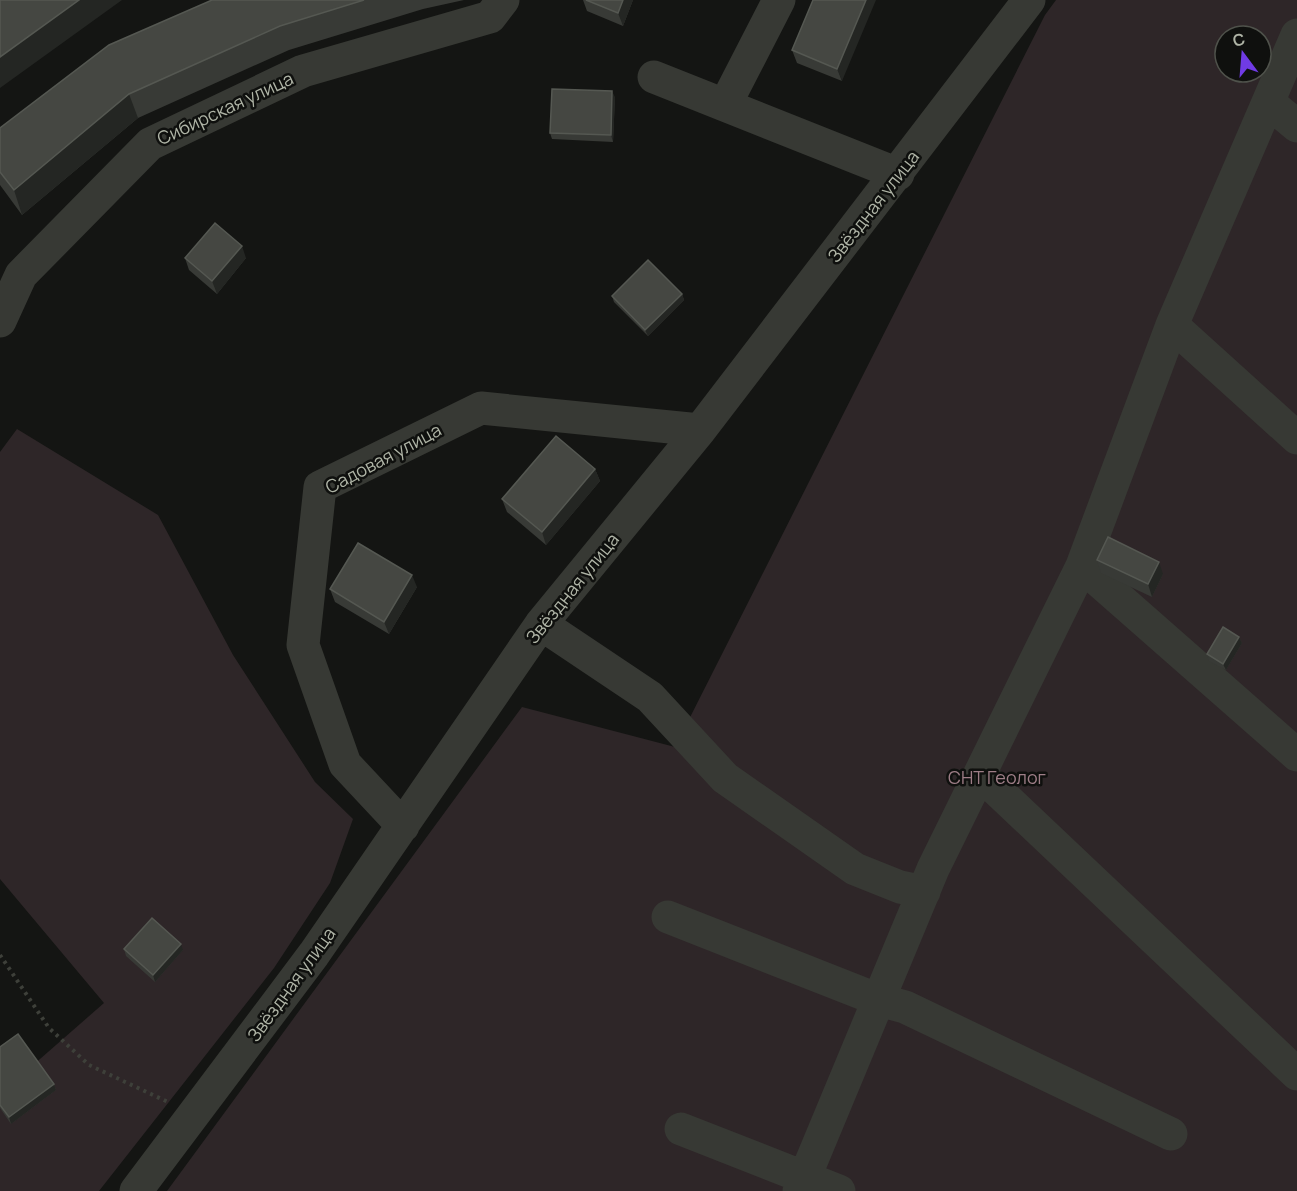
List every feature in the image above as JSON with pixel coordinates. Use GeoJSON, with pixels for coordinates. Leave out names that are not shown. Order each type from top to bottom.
{"type":"FeatureCollection","features":[{"type":"Feature","properties":{"kind":"street"},"geometry":{"type":"LineString","coordinates":[[725,105],[780,0]]}},
{"type":"Feature","properties":{"kind":"street","name":"Звёздная улица"},"geometry":{"type":"LineString","coordinates":[[136,1191],[314,954],[541,624],[700,430],[1029,0]]}},
{"type":"Feature","properties":{"kind":"street","name":"Сибирская улица"},"geometry":{"type":"LineString","coordinates":[[0,321],[21,276],[150,144],[303,71],[496,9]]}},
{"type":"Feature","properties":{"kind":"street"},"geometry":{"type":"LineString","coordinates":[[802,1184],[924,892],[1082,566],[1172,325],[1297,35]]}},
{"type":"Feature","properties":{"kind":"street"},"geometry":{"type":"LineString","coordinates":[[654,76],[898,174]]}},
{"type":"Feature","properties":{"kind":"street"},"geometry":{"type":"LineString","coordinates":[[1268,102],[1297,126]]}},
{"type":"Feature","properties":{"kind":"street"},"geometry":{"type":"LineString","coordinates":[[1172,325],[1297,438]]}},
{"type":"Feature","properties":{"kind":"street","name":"Садовая улица"},"geometry":{"type":"LineString","coordinates":[[404,826],[345,764],[303,645],[320,487],[481,408],[700,430]]}},
{"type":"Feature","properties":{"kind":"street"},"geometry":{"type":"LineString","coordinates":[[1082,566],[1297,755]]}},
{"type":"Feature","properties":{"kind":"street"},"geometry":{"type":"LineString","coordinates":[[541,624],[650,697],[725,778],[855,869],[900,888],[924,892]]}},
{"type":"Feature","properties":{"kind":"street"},"geometry":{"type":"LineString","coordinates":[[980,774],[1297,1074]]}},
{"type":"Feature","properties":{"kind":"street"},"geometry":{"type":"LineString","coordinates":[[668,917],[879,1000],[905,1007],[1171,1134]]}},
{"type":"Feature","properties":{"kind":"street"},"geometry":{"type":"LineString","coordinates":[[681,1129],[802,1184],[839,1191]]}},
{"type":"Feature","properties":{"kind":"path"},"geometry":{"type":"LineString","coordinates":[[0,954],[49,1028],[89,1065],[157,1096],[177,1107],[190,1120]]}},
{"type":"Feature","properties":{"kind":"green space","name":"СНТ Геолог"},"geometry":{"type":"Polygon","coordinates":[[[1056,0],[1297,0],[1297,1191],[167,1191],[522,707],[675,747],[1045,15],[1056,0]]]}},
{"type":"Feature","properties":{"kind":"green space"},"geometry":{"type":"Polygon","coordinates":[[[17,429],[158,515],[233,655],[315,782],[353,819],[330,883],[274,968],[99,1191],[0,1191],[0,1094],[104,1003],[0,879],[0,452],[17,429]]]}},
{"type":"Feature","properties":{"kind":"building"},"geometry":{"type":"Polygon","coordinates":[[[0,0],[79,0],[0,57],[0,0]]]}},
{"type":"Feature","properties":{"kind":"building"},"geometry":{"type":"Polygon","coordinates":[[[212,0],[364,0],[280,26],[129,94],[14,190],[0,172],[0,128],[109,45],[212,0]]]}},
{"type":"Feature","properties":{"kind":"building"},"geometry":{"type":"Polygon","coordinates":[[[586,0],[623,0],[618,13],[586,0]]]}},
{"type":"Feature","properties":{"kind":"building"},"geometry":{"type":"Polygon","coordinates":[[[813,0],[866,0],[837,69],[792,50],[813,0]]]}},
{"type":"Feature","properties":{"kind":"building"},"geometry":{"type":"Polygon","coordinates":[[[552,89],[612,91],[611,135],[550,133],[552,89]]]}},
{"type":"Feature","properties":{"kind":"building"},"geometry":{"type":"Polygon","coordinates":[[[215,223],[242,246],[212,281],[185,258],[215,223]]]}},
{"type":"Feature","properties":{"kind":"building"},"geometry":{"type":"Polygon","coordinates":[[[648,260],[682,294],[645,330],[612,296],[648,260]]]}},
{"type":"Feature","properties":{"kind":"building"},"geometry":{"type":"Polygon","coordinates":[[[556,436],[595,469],[542,532],[502,499],[556,436]]]}},
{"type":"Feature","properties":{"kind":"building"},"geometry":{"type":"Polygon","coordinates":[[[1108,537],[1159,562],[1148,584],[1097,560],[1108,537]]]}},
{"type":"Feature","properties":{"kind":"building"},"geometry":{"type":"Polygon","coordinates":[[[358,543],[412,575],[384,622],[330,589],[358,543]]]}},
{"type":"Feature","properties":{"kind":"building"},"geometry":{"type":"Polygon","coordinates":[[[1223,627],[1239,637],[1223,664],[1207,654],[1223,627]]]}},
{"type":"Feature","properties":{"kind":"building"},"geometry":{"type":"Polygon","coordinates":[[[152,918],[181,944],[153,975],[124,949],[152,918]]]}},
{"type":"Feature","properties":{"kind":"building"},"geometry":{"type":"Polygon","coordinates":[[[18,1034],[54,1084],[9,1117],[0,1105],[0,1047],[18,1034]]]}}]}
